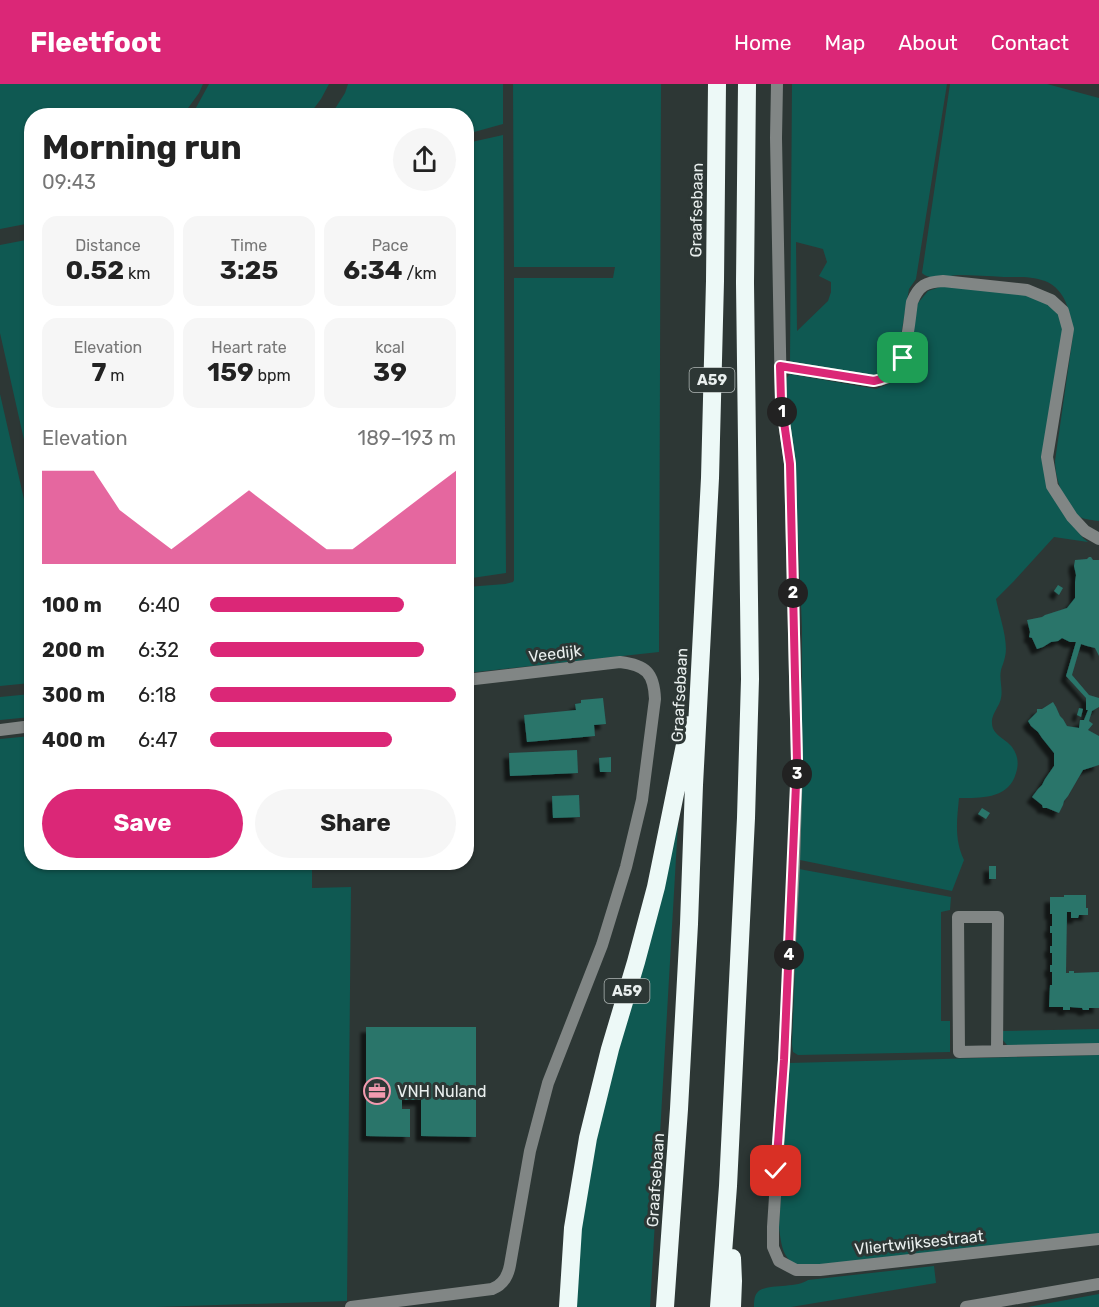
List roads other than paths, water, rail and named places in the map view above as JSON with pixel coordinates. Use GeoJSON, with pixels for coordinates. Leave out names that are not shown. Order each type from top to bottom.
{"type":"FeatureCollection","features":[{"type":"Feature","properties":{"kind":"highway","name":"Graafsebaan"},"geometry":{"type":"LineString","coordinates":[[665,1307],[679,1109],[710,478],[717,84]]}},
{"type":"Feature","properties":{"kind":"highway","name":"A59"},"geometry":{"type":"LineString","coordinates":[[719,1307],[728,1186],[747,818],[750,679],[745,283],[747,84]]}},
{"type":"Feature","properties":{"kind":"highway","name":"A59"},"geometry":{"type":"LineString","coordinates":[[568,1307],[573,1228],[588,1138],[610,1049],[656,887],[680,761],[700,677]]}},
{"type":"Feature","properties":{"kind":"highway","name":"A59"},"geometry":{"type":"LineString","coordinates":[[728,1186],[734,1281],[732,1307]]}},
{"type":"Feature","properties":{"kind":"street"},"geometry":{"type":"LineString","coordinates":[[777,84],[780,366],[874,381],[888,378],[903,358],[915,294],[919,288],[934,281],[1027,290],[1051,300],[1063,311],[1068,328],[1047,457],[1052,486],[1072,517],[1085,531],[1099,539]]}},
{"type":"Feature","properties":{"kind":"street","name":"Vliertwijksestraat"},"geometry":{"type":"LineString","coordinates":[[780,366],[781,401],[790,464],[797,761],[784,1060],[772,1227],[773,1247],[779,1261],[796,1270],[820,1270],[1099,1239]]}},
{"type":"Feature","properties":{"kind":"street","name":"Veedijk"},"geometry":{"type":"LineString","coordinates":[[474,679],[620,662],[640,666],[646,671]]}},
{"type":"Feature","properties":{"kind":"street","name":"Graafsebaan"},"geometry":{"type":"LineString","coordinates":[[351,1307],[492,1289],[501,1284],[509,1273],[530,1151],[548,1083],[602,945],[626,867],[642,800],[655,699],[652,678],[646,671]]}},
{"type":"Feature","properties":{"kind":"street"},"geometry":{"type":"LineString","coordinates":[[0,730],[24,727]]}},
{"type":"Feature","properties":{"kind":"street"},"geometry":{"type":"LineString","coordinates":[[997,1051],[998,917],[958,917],[959,1052],[1099,1049]]}},
{"type":"Feature","properties":{"kind":"street"},"geometry":{"type":"LineString","coordinates":[[966,1307],[1099,1284]]}},
{"type":"Feature","properties":{"kind":"place","name":"VNH Nuland"},"geometry":{"type":"Point","coordinates":[377,1091]}}]}
